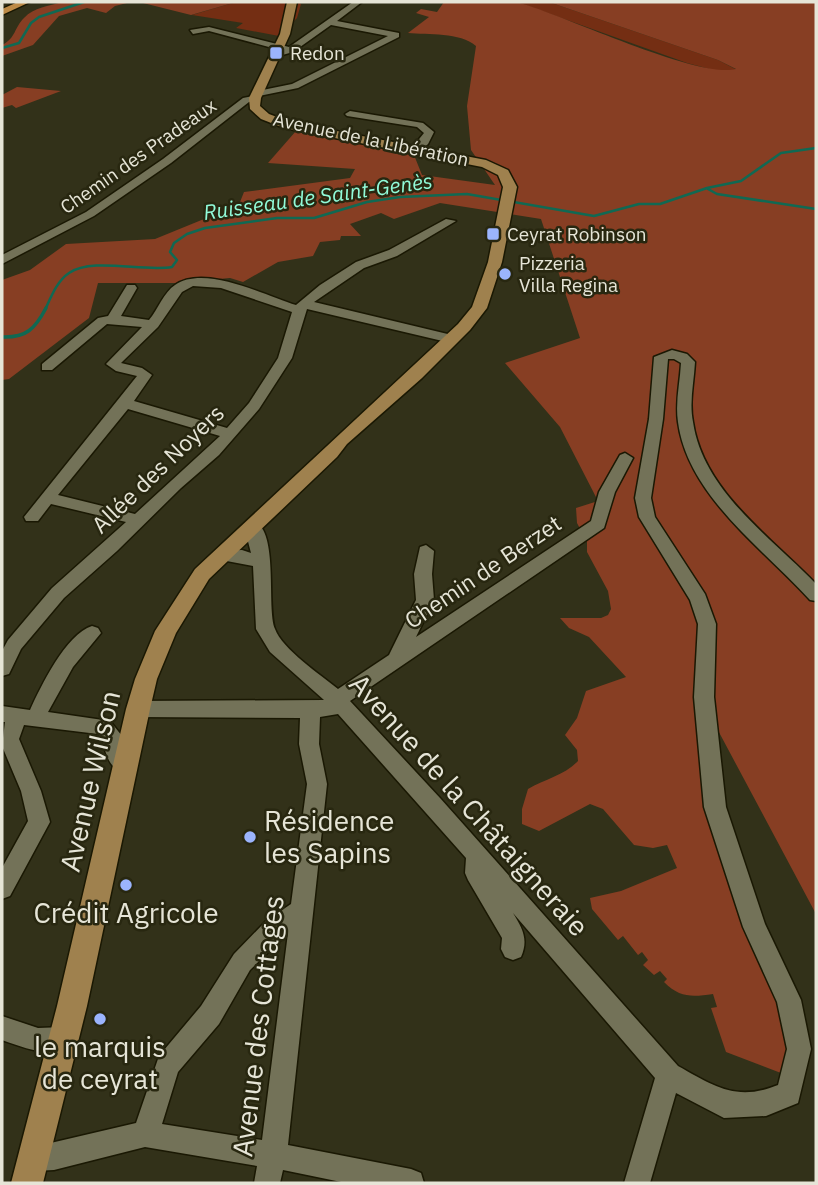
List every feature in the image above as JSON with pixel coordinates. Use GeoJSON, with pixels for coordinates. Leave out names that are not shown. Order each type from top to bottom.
{"type":"FeatureCollection","features":[{"type":"Feature","properties":{"kind":"highway"},"geometry":{"type":"LineString","coordinates":[[2,9],[15,2]]}},
{"type":"Feature","properties":{"kind":"highway"},"geometry":{"type":"LineString","coordinates":[[2,9],[25,2]]}},
{"type":"Feature","properties":{"kind":"main road","name":"Avenue de la Libération"},"geometry":{"type":"LineString","coordinates":[[237,540],[472,317],[484,297],[510,187],[503,173],[486,164],[272,120],[257,111],[256,96],[282,51],[290,23],[292,2]]}},
{"type":"Feature","properties":{"kind":"main road","name":"Avenue Wilson"},"geometry":{"type":"LineString","coordinates":[[27,1183],[64,1039],[146,679],[166,631],[202,574],[237,540]]}},
{"type":"Feature","properties":{"kind":"street"},"geometry":{"type":"LineString","coordinates":[[193,33],[209,29],[282,51],[358,2]]}},
{"type":"Feature","properties":{"kind":"street","name":"Chemin des Pradeaux"},"geometry":{"type":"LineString","coordinates":[[2,260],[90,214],[149,174],[246,100],[295,86],[396,35],[330,22]]}},
{"type":"Feature","properties":{"kind":"street"},"geometry":{"type":"LineString","coordinates":[[350,114],[420,125],[429,132],[425,142],[416,149]]}},
{"type":"Feature","properties":{"kind":"street"},"geometry":{"type":"LineString","coordinates":[[302,307],[324,288],[359,265],[393,253],[450,221]]}},
{"type":"Feature","properties":{"kind":"street"},"geometry":{"type":"LineString","coordinates":[[32,517],[145,375],[140,371],[118,368],[113,363],[153,324],[171,301],[176,289],[184,285],[220,284],[302,307],[451,339]]}},
{"type":"Feature","properties":{"kind":"street"},"geometry":{"type":"LineString","coordinates":[[113,319],[131,288]]}},
{"type":"Feature","properties":{"kind":"street","name":"Allée des Noyers"},"geometry":{"type":"LineString","coordinates":[[2,669],[14,645],[58,593],[175,484],[214,452],[254,406],[285,358],[302,307]]}},
{"type":"Feature","properties":{"kind":"street"},"geometry":{"type":"LineString","coordinates":[[47,367],[103,321],[113,319],[153,324]]}},
{"type":"Feature","properties":{"kind":"street"},"geometry":{"type":"LineString","coordinates":[[637,1183],[669,1075],[724,1105],[766,1103],[789,1094],[799,1049],[789,1000],[754,927],[715,807],[704,697],[707,624],[699,599],[647,517],[643,498],[656,419],[661,357],[670,353],[682,356],[688,362],[684,387],[686,426],[700,463],[722,500],[746,527],[777,553],[816,594]]}},
{"type":"Feature","properties":{"kind":"street"},"geometry":{"type":"LineString","coordinates":[[125,403],[230,434]]}},
{"type":"Feature","properties":{"kind":"street","name":"Chemin de Berzet"},"geometry":{"type":"LineString","coordinates":[[138,709],[310,710],[339,703],[396,660],[598,524],[607,492],[625,458]]}},
{"type":"Feature","properties":{"kind":"street"},"geometry":{"type":"LineString","coordinates":[[48,498],[139,520]]}},
{"type":"Feature","properties":{"kind":"street"},"geometry":{"type":"LineString","coordinates":[[237,540],[242,556],[260,562]]}},
{"type":"Feature","properties":{"kind":"street","name":"Avenue de la Châtaigneraie"},"geometry":{"type":"LineString","coordinates":[[237,540],[260,562],[265,629],[277,647],[339,703],[478,855],[669,1075]]}},
{"type":"Feature","properties":{"kind":"street"},"geometry":{"type":"LineString","coordinates":[[396,660],[425,600],[423,574],[426,551]]}},
{"type":"Feature","properties":{"kind":"street"},"geometry":{"type":"LineString","coordinates":[[2,889],[8,867],[39,822],[31,791],[9,738],[18,716],[53,682],[75,649],[92,633]]}},
{"type":"Feature","properties":{"kind":"street","name":"Avenue des Cottages"},"geometry":{"type":"LineString","coordinates":[[267,1183],[273,1156],[317,784],[309,744],[310,710]]}},
{"type":"Feature","properties":{"kind":"street"},"geometry":{"type":"LineString","coordinates":[[18,716],[103,727],[112,736],[113,752],[126,763]]}},
{"type":"Feature","properties":{"kind":"street"},"geometry":{"type":"LineString","coordinates":[[478,855],[476,873],[514,936],[513,948]]}},
{"type":"Feature","properties":{"kind":"street"},"geometry":{"type":"LineString","coordinates":[[145,1134],[168,1065],[210,1015],[242,962],[274,929],[302,909]]}},
{"type":"Feature","properties":{"kind":"street"},"geometry":{"type":"LineString","coordinates":[[2,1028],[38,1040],[64,1039]]}},
{"type":"Feature","properties":{"kind":"street"},"geometry":{"type":"LineString","coordinates":[[34,1158],[54,1157],[145,1134],[411,1183]]}},
{"type":"Feature","properties":{"kind":"shaded area"},"geometry":{"type":"Polygon","coordinates":[[[62,2],[131,2],[115,6],[106,13],[87,8],[59,16],[33,45],[2,56],[2,45],[10,39],[28,14],[62,2]]]}},
{"type":"Feature","properties":{"kind":"shaded area"},"geometry":{"type":"Polygon","coordinates":[[[139,2],[236,2],[191,15],[139,2]]]}},
{"type":"Feature","properties":{"kind":"shaded area"},"geometry":{"type":"Polygon","coordinates":[[[236,2],[301,4],[297,18],[279,36],[236,28],[243,23],[192,15],[236,2]]]}},
{"type":"Feature","properties":{"kind":"shaded area"},"geometry":{"type":"Polygon","coordinates":[[[444,2],[520,3],[663,56],[718,70],[736,69],[718,60],[549,2],[816,2],[816,914],[705,706],[715,807],[789,1000],[794,1078],[726,1052],[711,1008],[717,1007],[713,994],[699,996],[675,991],[664,982],[667,979],[660,971],[654,975],[643,965],[648,960],[642,952],[638,955],[623,936],[618,940],[592,909],[590,898],[621,891],[677,868],[667,845],[653,848],[634,845],[603,809],[590,804],[539,831],[522,824],[522,809],[528,789],[561,773],[578,761],[577,750],[565,735],[577,718],[586,691],[626,677],[589,637],[569,628],[560,618],[601,618],[608,615],[611,609],[608,591],[587,552],[587,542],[577,523],[576,508],[598,501],[560,427],[505,363],[580,338],[541,219],[440,203],[394,219],[381,213],[350,224],[361,236],[341,236],[340,240],[320,242],[313,256],[278,262],[243,282],[230,278],[175,283],[98,283],[89,318],[9,379],[2,380],[2,280],[30,270],[66,244],[155,239],[204,219],[250,214],[251,208],[240,202],[244,192],[350,178],[355,169],[268,163],[296,131],[414,155],[422,175],[495,185],[471,150],[467,106],[476,46],[453,36],[408,33],[429,17],[416,13],[421,9],[437,12],[444,2]]]}},
{"type":"Feature","properties":{"kind":"shaded area"},"geometry":{"type":"Polygon","coordinates":[[[517,2],[549,2],[718,60],[737,70],[721,72],[687,63],[517,2]]]}},
{"type":"Feature","properties":{"kind":"shaded area"},"geometry":{"type":"Polygon","coordinates":[[[17,87],[61,91],[16,108],[12,105],[2,108],[2,95],[17,87]]]}},
{"type":"Feature","properties":{"kind":"waterway"},"geometry":{"type":"LineString","coordinates":[[2,48],[19,43],[31,23],[39,17],[84,2]]}},
{"type":"Feature","properties":{"kind":"waterway","name":"Ruisseau de Saint-Genès"},"geometry":{"type":"LineString","coordinates":[[46,309],[58,285],[69,273],[79,268],[104,265],[172,267],[177,260],[170,252],[174,243],[187,234],[205,228],[277,218],[314,218],[367,202],[400,197],[467,194],[594,216],[639,204],[660,204],[707,188],[741,181],[781,153],[816,148]]}},
{"type":"Feature","properties":{"kind":"waterway"},"geometry":{"type":"LineString","coordinates":[[708,189],[717,194],[816,209]]}},
{"type":"Feature","properties":{"kind":"waterway","name":"Ruisseau de Saint-Genès"},"geometry":{"type":"LineString","coordinates":[[2,337],[17,336],[29,331],[46,309]]}},
{"type":"Feature","properties":{"kind":"place","name":"Redon"},"geometry":{"type":"Point","coordinates":[276,53]}},
{"type":"Feature","properties":{"kind":"place","name":"Ceyrat Robinson"},"geometry":{"type":"Point","coordinates":[493,234]}},
{"type":"Feature","properties":{"kind":"place","name":"Pizzeria Villa Regina"},"geometry":{"type":"Point","coordinates":[505,274]}},
{"type":"Feature","properties":{"kind":"place","name":"Résidence les Sapins"},"geometry":{"type":"Point","coordinates":[250,837]}},
{"type":"Feature","properties":{"kind":"place","name":"Crédit Agricole"},"geometry":{"type":"Point","coordinates":[126,885]}},
{"type":"Feature","properties":{"kind":"place","name":"le marquis de ceyrat"},"geometry":{"type":"Point","coordinates":[100,1019]}}]}
